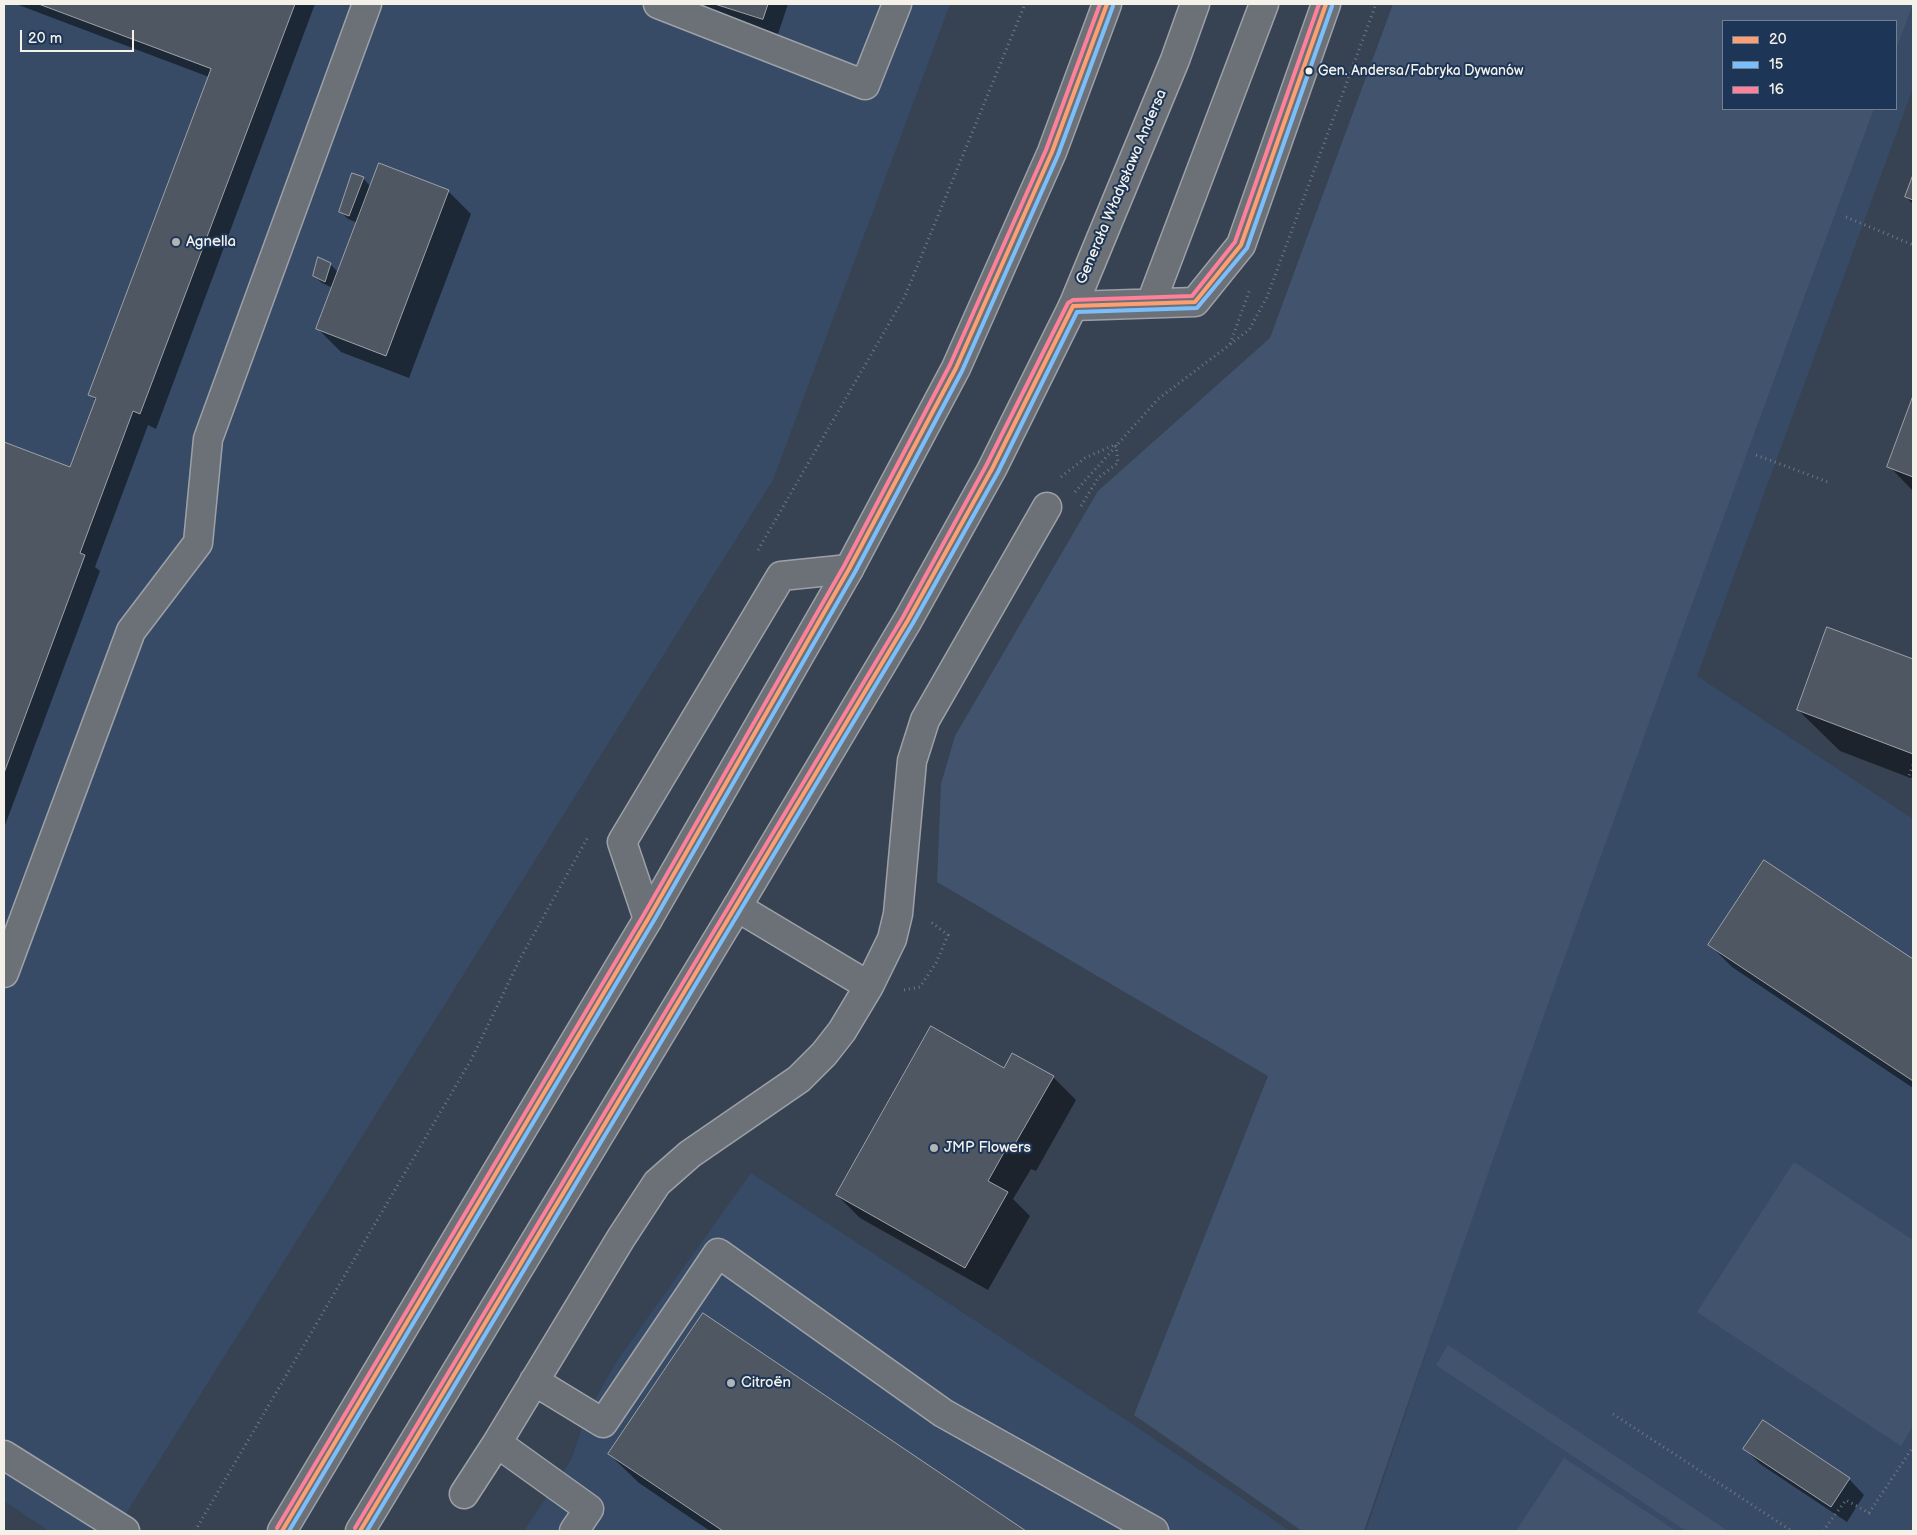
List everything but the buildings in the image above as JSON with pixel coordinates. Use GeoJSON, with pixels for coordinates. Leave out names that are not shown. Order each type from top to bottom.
{"type":"FeatureCollection","features":[{"type":"Feature","properties":{"kind":"main road"},"geometry":{"type":"LineString","coordinates":[[4,973],[131,631],[198,543],[208,439],[367,4]]}},
{"type":"Feature","properties":{"kind":"main road"},"geometry":{"type":"LineString","coordinates":[[658,4],[865,85],[897,4]]}},
{"type":"Feature","properties":{"kind":"main road"},"geometry":{"type":"LineString","coordinates":[[282,1531],[648,919],[849,569],[956,368],[1052,152],[1107,4]]}},
{"type":"Feature","properties":{"kind":"main road","name":"Generała Władysława Andersa"},"geometry":{"type":"LineString","coordinates":[[360,1531],[908,620],[992,469],[1073,306],[1175,60],[1195,4]]}},
{"type":"Feature","properties":{"kind":"main road"},"geometry":{"type":"LineString","coordinates":[[1151,303],[1264,4]]}},
{"type":"Feature","properties":{"kind":"main road"},"geometry":{"type":"LineString","coordinates":[[1073,306],[1195,302],[1241,245],[1326,4]]}},
{"type":"Feature","properties":{"kind":"main road"},"geometry":{"type":"LineString","coordinates":[[464,1494],[498,1443],[621,1238],[657,1183],[690,1154],[799,1079],[824,1054],[842,1031],[869,986],[892,939],[898,914],[910,779],[917,739],[925,720],[1047,507]]}},
{"type":"Feature","properties":{"kind":"main road"},"geometry":{"type":"LineString","coordinates":[[648,919],[622,842],[780,576],[849,569]]}},
{"type":"Feature","properties":{"kind":"main road"},"geometry":{"type":"LineString","coordinates":[[737,907],[869,986]]}},
{"type":"Feature","properties":{"kind":"main road"},"geometry":{"type":"LineString","coordinates":[[534,1381],[603,1423],[718,1253],[943,1413],[1154,1531]]}},
{"type":"Feature","properties":{"kind":"main road"},"geometry":{"type":"LineString","coordinates":[[498,1443],[589,1509],[574,1531]]}},
{"type":"Feature","properties":{"kind":"main road"},"geometry":{"type":"LineString","coordinates":[[4,1455],[125,1531]]}},
{"type":"Feature","properties":{"kind":"path"},"geometry":{"type":"LineString","coordinates":[[1116,444],[1085,458],[1054,482],[1047,507],[1067,504],[1116,444],[1158,399],[1248,330],[1267,297],[1376,4]]}},
{"type":"Feature","properties":{"kind":"path"},"geometry":{"type":"LineString","coordinates":[[1846,217],[1913,245]]}},
{"type":"Feature","properties":{"kind":"path"},"geometry":{"type":"LineString","coordinates":[[1756,455],[1828,482]]}},
{"type":"Feature","properties":{"kind":"path"},"geometry":{"type":"LineString","coordinates":[[1913,766],[1909,776],[1913,778]]}},
{"type":"Feature","properties":{"kind":"path"},"geometry":{"type":"LineString","coordinates":[[1613,1414],[1792,1531]]}},
{"type":"Feature","properties":{"kind":"path"},"geometry":{"type":"LineString","coordinates":[[1823,1531],[1846,1500],[1870,1513],[1913,1447]]}},
{"type":"Feature","properties":{"kind":"path"},"geometry":{"type":"LineString","coordinates":[[194,1531],[200,1522]]}},
{"type":"Feature","properties":{"kind":"shaded area"},"geometry":{"type":"Polygon","coordinates":[[[4,4],[950,4],[773,480],[115,1531],[49,1531],[4,1501],[4,4]]]}},
{"type":"Feature","properties":{"kind":"shaded area"},"geometry":{"type":"Polygon","coordinates":[[[1393,4],[1913,4],[1897,47],[1897,20],[1722,20],[1722,110],[1874,110],[1743,463],[1615,818],[1488,1174],[1364,1531],[1302,1531],[1134,1415],[1268,1076],[937,882],[941,784],[955,736],[1098,491],[1270,338],[1393,4]]]}},
{"type":"Feature","properties":{"kind":"shaded area"},"geometry":{"type":"Polygon","coordinates":[[[1913,4],[1913,88],[1697,676],[1913,819],[1913,1531],[1366,1531],[1480,1191],[1671,659],[1874,110],[1897,110],[1897,47],[1913,4]]]}},
{"type":"Feature","properties":{"kind":"shaded area"},"geometry":{"type":"Polygon","coordinates":[[[1794,1162],[1913,1240],[1913,1426],[1901,1446],[1697,1312],[1794,1162]]]}},
{"type":"Feature","properties":{"kind":"shaded area"},"geometry":{"type":"Polygon","coordinates":[[[751,1173],[1129,1422],[1290,1531],[524,1531],[571,1460],[587,1413],[617,1361],[751,1173]]]}},
{"type":"Feature","properties":{"kind":"shaded area"},"geometry":{"type":"Polygon","coordinates":[[[1448,1345],[1728,1531],[1686,1531],[1436,1365],[1448,1345]]]}},
{"type":"Feature","properties":{"kind":"shaded area"},"geometry":{"type":"Polygon","coordinates":[[[1564,1458],[1676,1531],[1516,1531],[1564,1458]]]}},
{"type":"Feature","properties":{"kind":"transit line","name":"16"},"geometry":{"type":"LineString","coordinates":[[277,1528],[643,916],[844,566],[950,365],[1046,150],[1100,4]]}},
{"type":"Feature","properties":{"kind":"transit line","name":"20"},"geometry":{"type":"LineString","coordinates":[[282,1531],[648,919],[849,569],[956,368],[1052,152],[1107,4]]}},
{"type":"Feature","properties":{"kind":"transit line","name":"16"},"geometry":{"type":"LineString","coordinates":[[355,1528],[903,617],[986,466],[1068,303],[1073,300],[1192,296],[1235,242],[1319,4]]}},
{"type":"Feature","properties":{"kind":"transit line","name":"20"},"geometry":{"type":"LineString","coordinates":[[1073,306],[1195,302],[1241,245],[1326,4]]}},
{"type":"Feature","properties":{"kind":"transit line","name":"15"},"geometry":{"type":"LineString","coordinates":[[289,1531],[653,922],[855,572],[962,371],[1058,155],[1113,6]]}},
{"type":"Feature","properties":{"kind":"transit line","name":"15"},"geometry":{"type":"LineString","coordinates":[[367,1531],[913,623],[998,472],[1077,312],[1197,308],[1247,248],[1332,6]]}},
{"type":"Feature","properties":{"kind":"transit line","name":"20"},"geometry":{"type":"LineString","coordinates":[[360,1531],[908,620],[992,469],[1073,306]]}},
{"type":"Feature","properties":{"kind":"place","name":"Gen. Andersa/Fabryka Dywanów"},"geometry":{"type":"Point","coordinates":[1309,71]}},
{"type":"Feature","properties":{"kind":"place","name":"Agnella"},"geometry":{"type":"Point","coordinates":[176,242]}},
{"type":"Feature","properties":{"kind":"place","name":"JMP Flowers"},"geometry":{"type":"Point","coordinates":[934,1148]}},
{"type":"Feature","properties":{"kind":"place","name":"Citroën"},"geometry":{"type":"Point","coordinates":[731,1383]}}]}
